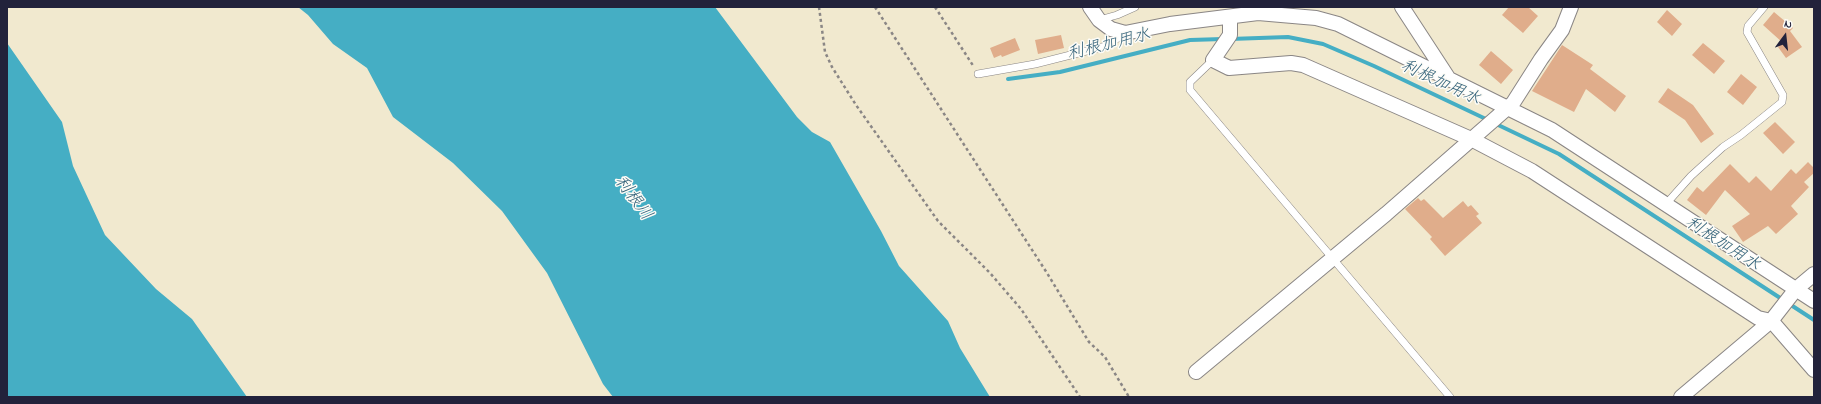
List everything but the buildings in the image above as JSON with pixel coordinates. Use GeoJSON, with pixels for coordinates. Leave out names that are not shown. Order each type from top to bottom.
{"type":"FeatureCollection","features":[{"type":"Feature","properties":{"kind":"street"},"geometry":{"type":"LineString","coordinates":[[1090,7],[1099,20],[1111,29],[1125,32],[1170,24],[1230,18],[1258,13],[1316,18],[1338,24],[1552,130],[1666,204],[1789,298],[1814,301]]}},
{"type":"Feature","properties":{"kind":"street"},"geometry":{"type":"LineString","coordinates":[[1402,7],[1449,79]]}},
{"type":"Feature","properties":{"kind":"street"},"geometry":{"type":"LineString","coordinates":[[1196,372],[1386,214],[1513,103],[1541,59],[1562,30],[1571,7]]}},
{"type":"Feature","properties":{"kind":"street"},"geometry":{"type":"LineString","coordinates":[[1230,18],[1230,35],[1213,60],[1229,68],[1291,63],[1303,66],[1472,139],[1532,171],[1758,318],[1771,321],[1814,370]]}},
{"type":"Feature","properties":{"kind":"street"},"geometry":{"type":"LineString","coordinates":[[1681,397],[1771,321],[1789,298],[1814,274]]}},
{"type":"Feature","properties":{"kind":"lane"},"geometry":{"type":"LineString","coordinates":[[1099,20],[1117,15],[1135,7]]}},
{"type":"Feature","properties":{"kind":"lane"},"geometry":{"type":"LineString","coordinates":[[1666,204],[1691,176],[1718,152],[1741,136],[1782,102],[1783,95],[1747,32],[1748,26],[1764,7]]}},
{"type":"Feature","properties":{"kind":"lane"},"geometry":{"type":"LineString","coordinates":[[978,74],[1035,64],[1106,46],[1125,32]]}},
{"type":"Feature","properties":{"kind":"lane"},"geometry":{"type":"LineString","coordinates":[[1213,60],[1190,82],[1190,90],[1450,397]]}},
{"type":"Feature","properties":{"kind":"path"},"geometry":{"type":"LineString","coordinates":[[819,7],[825,52],[832,67],[856,104],[938,221],[990,273],[1021,309],[1080,397]]}},
{"type":"Feature","properties":{"kind":"path"},"geometry":{"type":"LineString","coordinates":[[875,7],[1047,273],[1089,342],[1105,357],[1129,397]]}},
{"type":"Feature","properties":{"kind":"path"},"geometry":{"type":"LineString","coordinates":[[935,7],[978,74]]}},
{"type":"Feature","properties":{"kind":"water","name":"利根川"},"geometry":{"type":"Polygon","coordinates":[[[298,7],[715,7],[797,117],[812,132],[830,142],[881,231],[899,266],[948,321],[960,348],[990,397],[613,397],[603,384],[547,273],[502,211],[453,163],[393,117],[367,68],[333,44],[308,15],[298,7]]]}},
{"type":"Feature","properties":{"kind":"water"},"geometry":{"type":"Polygon","coordinates":[[[7,43],[62,122],[73,166],[105,235],[156,289],[192,319],[247,397],[7,397],[7,43]]]}},
{"type":"Feature","properties":{"kind":"waterway","name":"利根加用水"},"geometry":{"type":"LineString","coordinates":[[1230,39],[1288,37],[1323,44],[1374,66],[1488,120]]}},
{"type":"Feature","properties":{"kind":"waterway","name":"利根加用水"},"geometry":{"type":"LineString","coordinates":[[1008,79],[1060,72],[1190,40],[1223,39]]}},
{"type":"Feature","properties":{"kind":"waterway","name":"利根加用水"},"geometry":{"type":"LineString","coordinates":[[1494,123],[1559,154],[1814,320]]}}]}
